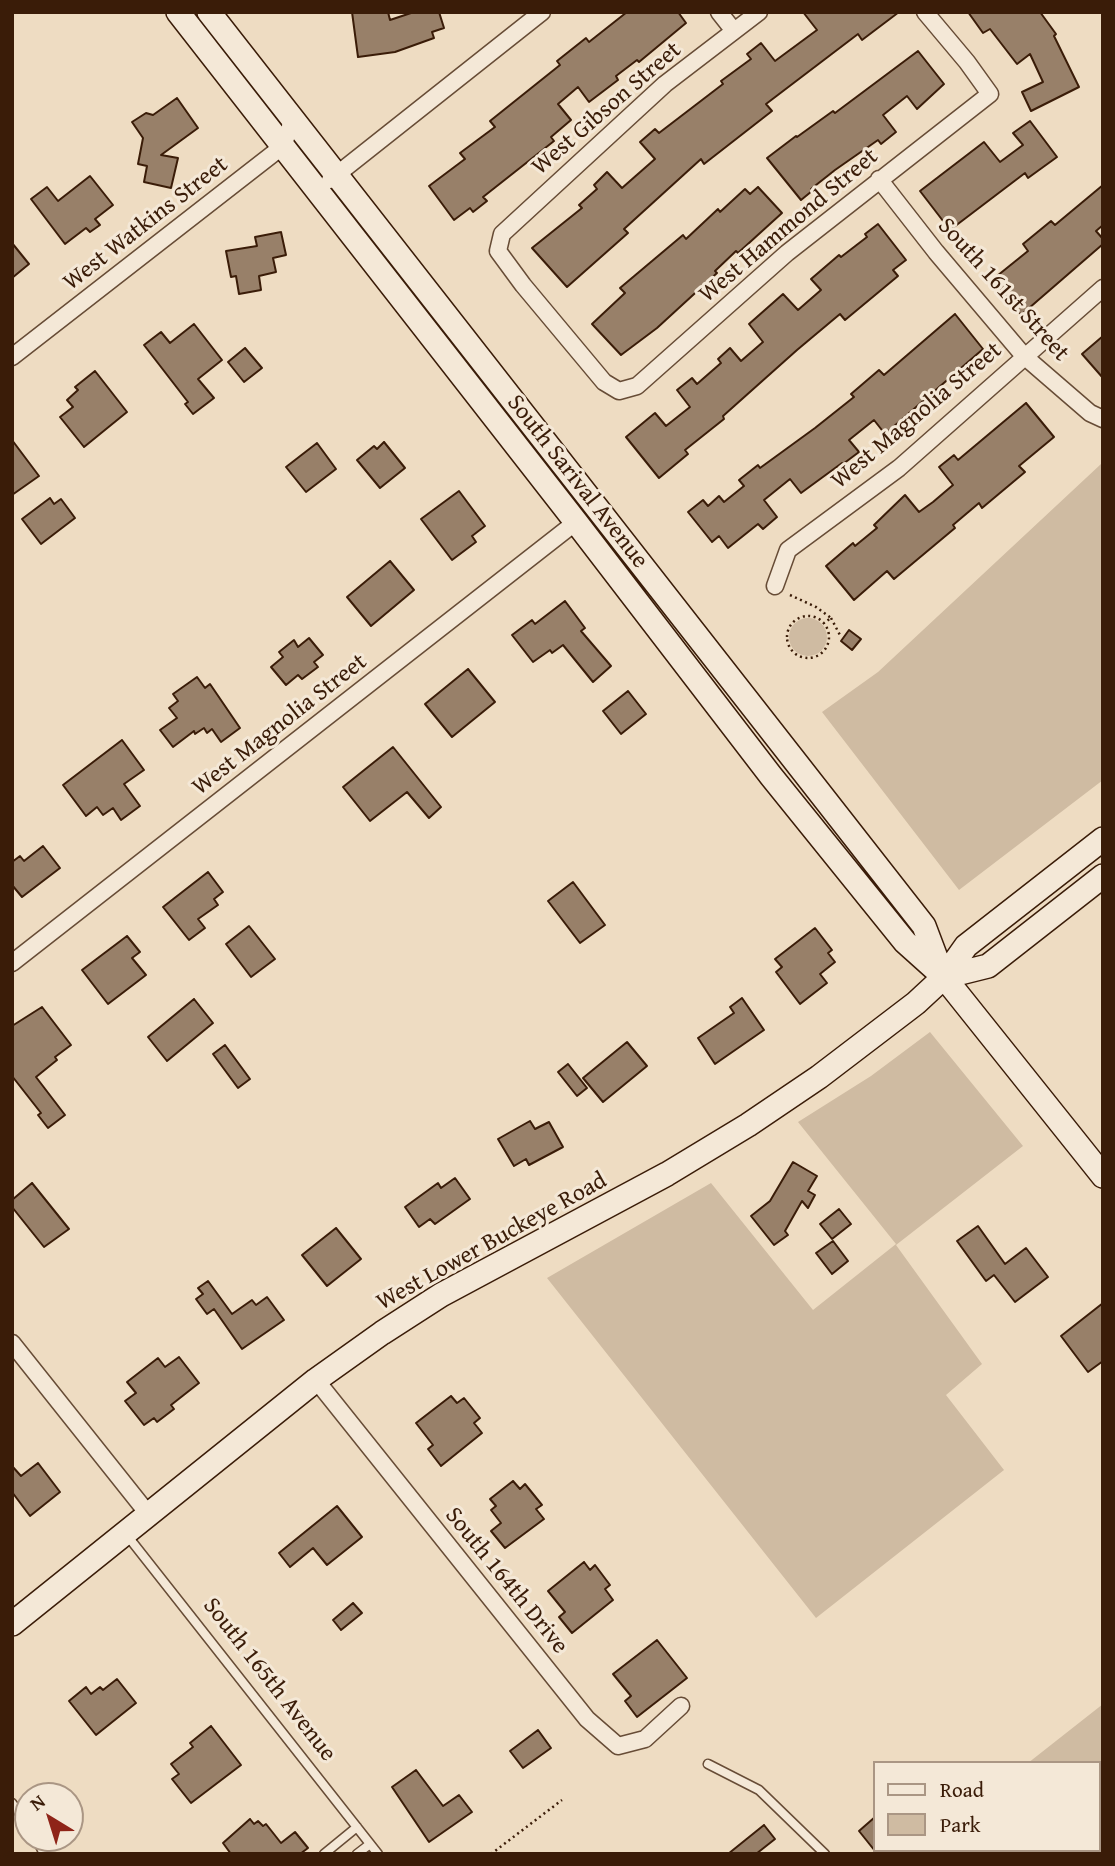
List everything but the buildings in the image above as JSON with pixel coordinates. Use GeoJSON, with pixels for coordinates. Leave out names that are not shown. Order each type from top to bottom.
{"type":"FeatureCollection","features":[{"type":"Feature","properties":{"kind":"main road","name":"South Sarival Avenue"},"geometry":{"type":"LineString","coordinates":[[178,12],[771,776],[905,942],[944,977],[1103,1176]]}},
{"type":"Feature","properties":{"kind":"main road","name":"South Sarival Avenue"},"geometry":{"type":"LineString","coordinates":[[209,12],[924,926],[944,977]]}},
{"type":"Feature","properties":{"kind":"main road"},"geometry":{"type":"LineString","coordinates":[[576,522],[596,507]]}},
{"type":"Feature","properties":{"kind":"main road","name":"West Lower Buckeye Road"},"geometry":{"type":"LineString","coordinates":[[12,1624],[316,1380],[399,1321],[441,1295],[581,1222],[748,1125],[872,1038],[944,977],[967,946],[1103,839]]}},
{"type":"Feature","properties":{"kind":"main road"},"geometry":{"type":"LineString","coordinates":[[944,977],[988,966],[1103,876]]}},
{"type":"Feature","properties":{"kind":"street"},"geometry":{"type":"LineString","coordinates":[[327,201],[326,190],[330,180],[542,12]]}},
{"type":"Feature","properties":{"kind":"street"},"geometry":{"type":"LineString","coordinates":[[719,12],[734,31]]}},
{"type":"Feature","properties":{"kind":"street","name":"West Gibson Street"},"geometry":{"type":"LineString","coordinates":[[619,391],[604,382],[523,285],[498,251],[502,234],[665,84],[759,12]]}},
{"type":"Feature","properties":{"kind":"street","name":"West Hammond Street"},"geometry":{"type":"LineString","coordinates":[[619,391],[637,386],[787,253],[990,94],[925,12]]}},
{"type":"Feature","properties":{"kind":"street"},"geometry":{"type":"LineString","coordinates":[[283,146],[291,116]]}},
{"type":"Feature","properties":{"kind":"street","name":"West Watkins Street"},"geometry":{"type":"LineString","coordinates":[[12,357],[283,146]]}},
{"type":"Feature","properties":{"kind":"street","name":"South 161st Street"},"geometry":{"type":"LineString","coordinates":[[879,179],[936,253],[1024,356],[1090,413],[1103,419]]}},
{"type":"Feature","properties":{"kind":"street","name":"West Magnolia Street"},"geometry":{"type":"LineString","coordinates":[[775,586],[788,550],[899,468],[1103,288]]}},
{"type":"Feature","properties":{"kind":"street","name":"West Magnolia Street"},"geometry":{"type":"LineString","coordinates":[[12,963],[576,522]]}},
{"type":"Feature","properties":{"kind":"street"},"geometry":{"type":"LineString","coordinates":[[12,1343],[149,1515]]}},
{"type":"Feature","properties":{"kind":"street","name":"South 164th Drive"},"geometry":{"type":"LineString","coordinates":[[316,1380],[587,1718],[618,1746],[645,1739],[681,1706]]}},
{"type":"Feature","properties":{"kind":"lane","name":"South 165th Avenue"},"geometry":{"type":"LineString","coordinates":[[125,1534],[378,1854]]}},
{"type":"Feature","properties":{"kind":"lane"},"geometry":{"type":"LineString","coordinates":[[708,1764],[759,1790],[825,1854]]}},
{"type":"Feature","properties":{"kind":"lane"},"geometry":{"type":"LineString","coordinates":[[324,1854],[357,1827]]}},
{"type":"Feature","properties":{"kind":"lane"},"geometry":{"type":"LineString","coordinates":[[357,1854],[370,1844]]}},
{"type":"Feature","properties":{"kind":"path"},"geometry":{"type":"LineString","coordinates":[[775,586],[816,607],[831,618],[841,637]]}},
{"type":"Feature","properties":{"kind":"path"},"geometry":{"type":"LineString","coordinates":[[807,616],[824,622],[829,633],[825,650],[814,658],[794,653],[787,640],[795,620],[807,616]]}},
{"type":"Feature","properties":{"kind":"path"},"geometry":{"type":"LineString","coordinates":[[824,622],[831,618]]}},
{"type":"Feature","properties":{"kind":"path"},"geometry":{"type":"LineString","coordinates":[[491,1854],[562,1800]]}},
{"type":"Feature","properties":{"kind":"green space"},"geometry":{"type":"Polygon","coordinates":[[[1101,464],[1103,780],[959,890],[822,712],[878,672],[1101,464]]]}},
{"type":"Feature","properties":{"kind":"green space"},"geometry":{"type":"Polygon","coordinates":[[[808,618],[821,624],[827,637],[821,650],[808,656],[795,650],[789,637],[795,624],[808,618]]]}},
{"type":"Feature","properties":{"kind":"green space"},"geometry":{"type":"Polygon","coordinates":[[[930,1032],[1023,1146],[896,1245],[982,1364],[946,1395],[1004,1470],[816,1618],[547,1278],[711,1183],[813,1310],[896,1244],[798,1122],[871,1076],[930,1032]]]}},
{"type":"Feature","properties":{"kind":"green space"},"geometry":{"type":"Polygon","coordinates":[[[1103,1704],[1103,1854],[1002,1854],[1000,1852],[1101,1852],[1101,1761],[1031,1761],[1103,1704]]]}}]}
